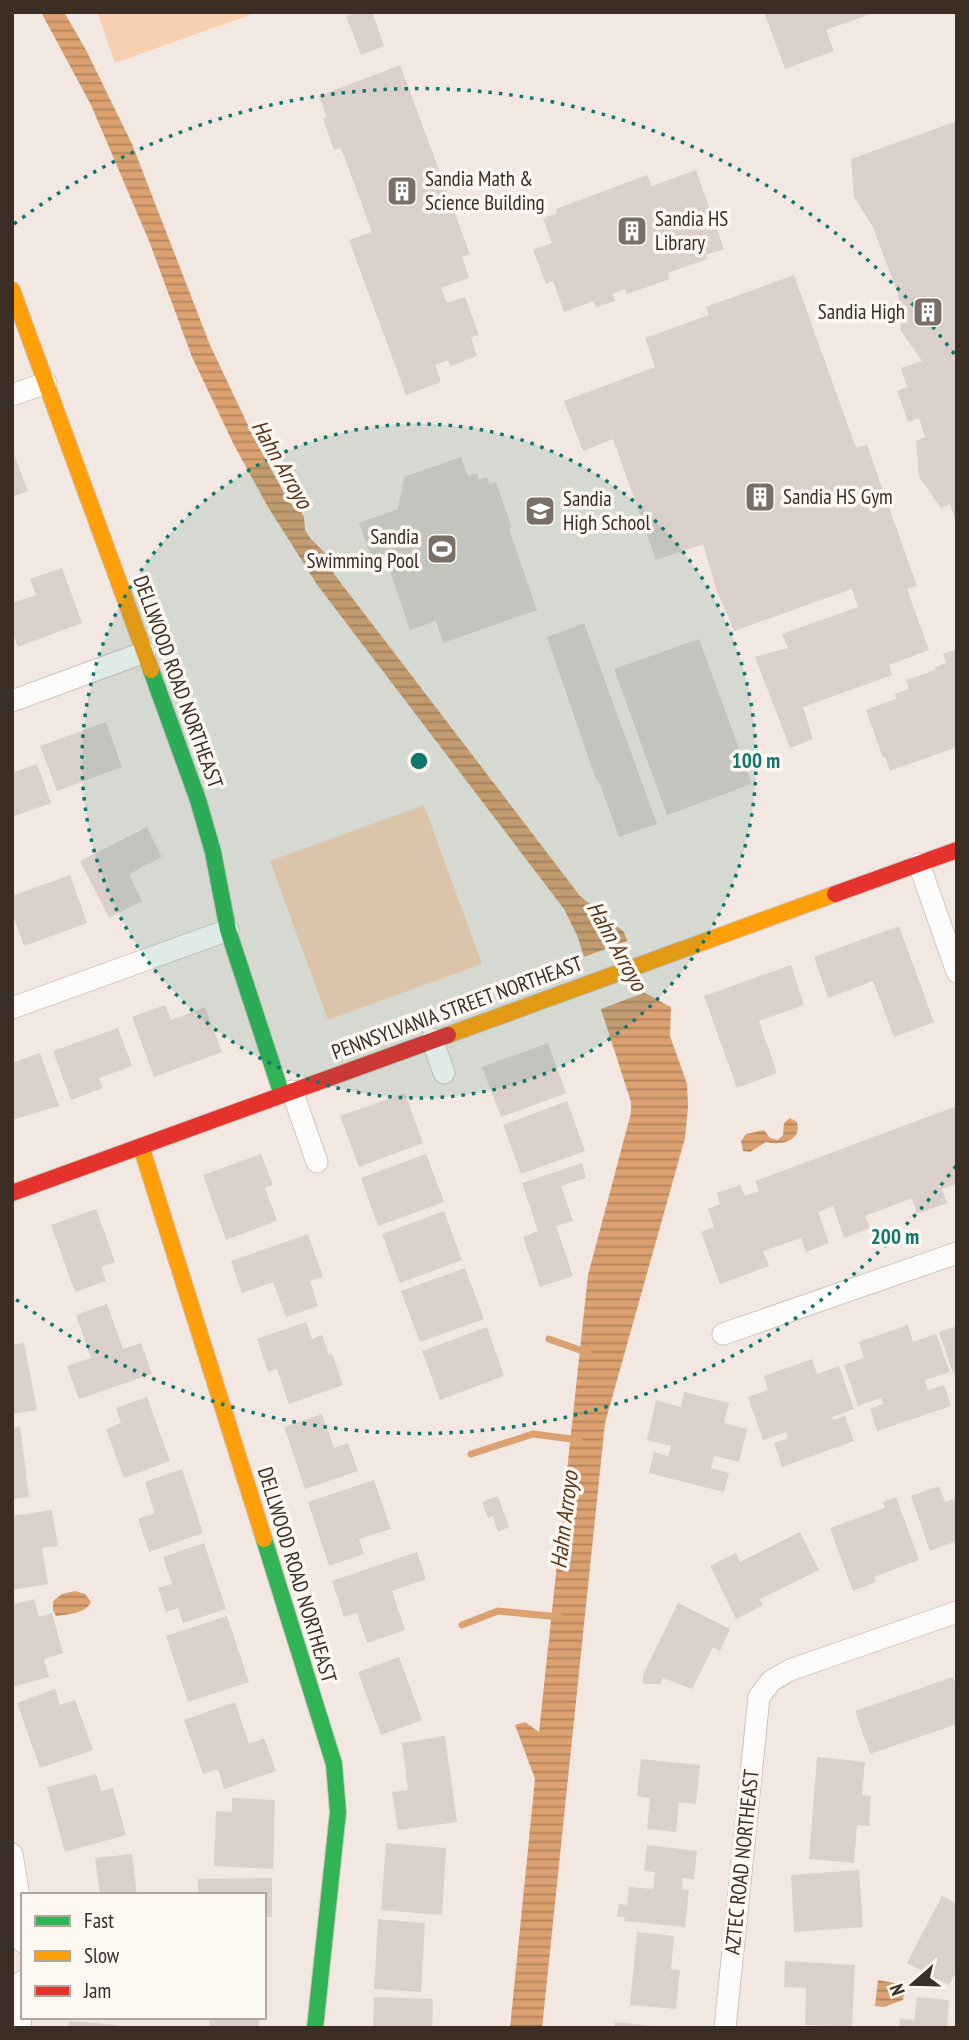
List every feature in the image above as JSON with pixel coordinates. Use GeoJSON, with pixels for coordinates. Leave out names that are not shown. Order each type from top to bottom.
{"type":"FeatureCollection","features":[{"type":"Feature","properties":{"kind":"street","name":"DELLWOOD ROAD NORTHEAST"},"geometry":{"type":"LineString","coordinates":[[12,290],[198,800],[213,852],[228,930],[287,1093]]}},
{"type":"Feature","properties":{"kind":"street"},"geometry":{"type":"LineString","coordinates":[[12,395],[46,383]]}},
{"type":"Feature","properties":{"kind":"street"},"geometry":{"type":"LineString","coordinates":[[12,701],[145,652]]}},
{"type":"Feature","properties":{"kind":"street","name":"PENNSYLVANIA STREET NORTHEAST"},"geometry":{"type":"LineString","coordinates":[[12,1194],[957,850]]}},
{"type":"Feature","properties":{"kind":"street"},"geometry":{"type":"LineString","coordinates":[[919,864],[957,972]]}},
{"type":"Feature","properties":{"kind":"street"},"geometry":{"type":"LineString","coordinates":[[12,1008],[228,930]]}},
{"type":"Feature","properties":{"kind":"street"},"geometry":{"type":"LineString","coordinates":[[432,1039],[444,1073]]}},
{"type":"Feature","properties":{"kind":"street"},"geometry":{"type":"LineString","coordinates":[[287,1093],[317,1161]]}},
{"type":"Feature","properties":{"kind":"street","name":"DELLWOOD ROAD NORTHEAST"},"geometry":{"type":"LineString","coordinates":[[141,1146],[334,1764],[338,1812],[315,2028]]}},
{"type":"Feature","properties":{"kind":"street"},"geometry":{"type":"LineString","coordinates":[[723,1334],[957,1253]]}},
{"type":"Feature","properties":{"kind":"street","name":"AZTEC ROAD NORTHEAST"},"geometry":{"type":"LineString","coordinates":[[725,2028],[759,1697],[771,1681],[790,1670],[957,1612]]}},
{"type":"Feature","properties":{"kind":"street"},"geometry":{"type":"LineString","coordinates":[[12,1854],[21,1916]]}},
{"type":"Feature","properties":{"kind":"shaded area"},"geometry":{"type":"Polygon","coordinates":[[[97,12],[258,12],[115,63],[97,12]]]}},
{"type":"Feature","properties":{"kind":"shaded area"},"geometry":{"type":"Polygon","coordinates":[[[424,805],[482,964],[328,1020],[270,861],[424,805]]]}},
{"type":"Feature","properties":{"kind":"water","name":"Hahn Arroyo"},"geometry":{"type":"Polygon","coordinates":[[[41,12],[64,12],[86,50],[132,144],[210,345],[254,438],[288,500],[299,508],[304,517],[305,530],[310,538],[326,554],[334,574],[580,896],[624,932],[645,993],[671,1007],[670,1036],[687,1084],[685,1138],[605,1423],[542,2028],[510,2028],[535,1779],[515,1725],[525,1722],[539,1732],[588,1275],[631,1113],[631,1102],[577,935],[564,909],[318,586],[268,507],[234,445],[192,357],[149,241],[91,105],[41,12]]]}},
{"type":"Feature","properties":{"kind":"water"},"geometry":{"type":"Polygon","coordinates":[[[790,1118],[797,1122],[797,1134],[794,1138],[778,1143],[766,1142],[750,1152],[743,1151],[741,1141],[746,1134],[764,1130],[770,1138],[778,1140],[783,1135],[784,1123],[790,1118]]]}},
{"type":"Feature","properties":{"kind":"water"},"geometry":{"type":"Polygon","coordinates":[[[75,1591],[85,1594],[91,1602],[88,1606],[76,1613],[56,1616],[53,1601],[62,1594],[75,1591]]]}},
{"type":"Feature","properties":{"kind":"water"},"geometry":{"type":"Polygon","coordinates":[[[878,1980],[905,1985],[903,2000],[884,2007],[875,2006],[878,1980]]]}},
{"type":"Feature","properties":{"kind":"pier"},"geometry":{"type":"Polygon","coordinates":[[[630,940],[649,991],[598,1010],[581,958],[630,940]]]}},
{"type":"Feature","properties":{"kind":"building"},"geometry":{"type":"Polygon","coordinates":[[[357,12],[372,12],[384,46],[361,55],[346,16],[357,12]]]}},
{"type":"Feature","properties":{"kind":"building"},"geometry":{"type":"Polygon","coordinates":[[[764,12],[873,13],[826,30],[834,51],[785,69],[764,12]]]}},
{"type":"Feature","properties":{"kind":"building","name":"Sandia Math & Science Building"},"geometry":{"type":"Polygon","coordinates":[[[400,65],[470,254],[462,257],[469,278],[441,288],[447,303],[465,297],[479,335],[471,337],[477,356],[451,366],[448,360],[435,365],[441,382],[406,395],[349,240],[372,232],[341,148],[334,150],[323,119],[327,117],[319,96],[400,65]]]}},
{"type":"Feature","properties":{"kind":"building","name":"Sandia High"},"geometry":{"type":"Polygon","coordinates":[[[957,121],[956,522],[950,504],[941,508],[919,477],[916,441],[925,437],[919,418],[908,422],[897,391],[907,387],[901,368],[922,361],[901,331],[898,294],[873,227],[854,197],[851,159],[957,121]]]}},
{"type":"Feature","properties":{"kind":"building","name":"Sandia HS Library"},"geometry":{"type":"Polygon","coordinates":[[[696,170],[724,249],[705,255],[707,259],[668,273],[670,279],[627,294],[625,289],[613,294],[615,301],[596,307],[593,301],[564,312],[553,281],[546,284],[533,250],[552,243],[543,218],[557,213],[556,209],[647,175],[652,186],[696,170]]]}},
{"type":"Feature","properties":{"kind":"building","name":"Sandia HS Gym"},"geometry":{"type":"Polygon","coordinates":[[[794,275],[856,448],[867,445],[917,586],[907,589],[929,650],[889,665],[892,675],[803,707],[813,739],[790,748],[755,657],[788,648],[782,634],[858,607],[852,589],[734,631],[716,589],[703,544],[656,560],[613,439],[583,451],[564,401],[655,367],[645,338],[709,315],[706,307],[794,275]]]}},
{"type":"Feature","properties":{"kind":"building"},"geometry":{"type":"Polygon","coordinates":[[[12,449],[28,491],[12,497],[12,449]]]}},
{"type":"Feature","properties":{"kind":"building","name":"Sandia Swimming Pool"},"geometry":{"type":"Polygon","coordinates":[[[461,457],[468,476],[477,473],[479,480],[487,477],[489,484],[496,482],[537,610],[443,643],[436,621],[410,630],[389,569],[377,574],[359,523],[398,509],[404,477],[461,457]]]}},
{"type":"Feature","properties":{"kind":"building"},"geometry":{"type":"Polygon","coordinates":[[[62,568],[82,623],[18,647],[12,632],[12,603],[36,595],[30,579],[62,568]]]}},
{"type":"Feature","properties":{"kind":"building"},"geometry":{"type":"Polygon","coordinates":[[[584,623],[657,824],[619,837],[598,779],[596,780],[547,637],[584,623]]]}},
{"type":"Feature","properties":{"kind":"building"},"geometry":{"type":"Polygon","coordinates":[[[699,639],[752,784],[667,815],[614,669],[699,639]]]}},
{"type":"Feature","properties":{"kind":"building"},"geometry":{"type":"Polygon","coordinates":[[[957,649],[957,747],[890,771],[866,710],[896,699],[895,694],[909,689],[906,680],[936,670],[935,667],[946,663],[943,654],[957,649]]]}},
{"type":"Feature","properties":{"kind":"building"},"geometry":{"type":"Polygon","coordinates":[[[106,722],[122,767],[57,791],[40,746],[106,722]]]}},
{"type":"Feature","properties":{"kind":"building"},"geometry":{"type":"Polygon","coordinates":[[[37,764],[51,803],[12,817],[12,773],[37,764]]]}},
{"type":"Feature","properties":{"kind":"building"},"geometry":{"type":"Polygon","coordinates":[[[147,827],[162,857],[129,874],[142,901],[109,918],[80,861],[147,827]]]}},
{"type":"Feature","properties":{"kind":"building"},"geometry":{"type":"Polygon","coordinates":[[[70,875],[87,923],[24,946],[12,913],[12,896],[70,875]]]}},
{"type":"Feature","properties":{"kind":"building"},"geometry":{"type":"Polygon","coordinates":[[[899,926],[934,1022],[894,1037],[873,981],[828,998],[814,957],[899,926]]]}},
{"type":"Feature","properties":{"kind":"building"},"geometry":{"type":"Polygon","coordinates":[[[791,965],[804,1005],[759,1021],[777,1073],[737,1088],[704,996],[791,965]]]}},
{"type":"Feature","properties":{"kind":"building"},"geometry":{"type":"Polygon","coordinates":[[[165,1005],[171,1020],[205,1007],[222,1052],[154,1077],[132,1017],[165,1005]]]}},
{"type":"Feature","properties":{"kind":"building"},"geometry":{"type":"Polygon","coordinates":[[[118,1028],[132,1066],[99,1078],[103,1088],[71,1100],[53,1051],[118,1028]]]}},
{"type":"Feature","properties":{"kind":"building"},"geometry":{"type":"Polygon","coordinates":[[[548,1043],[566,1093],[501,1117],[482,1067],[548,1043]]]}},
{"type":"Feature","properties":{"kind":"building"},"geometry":{"type":"Polygon","coordinates":[[[40,1053],[59,1106],[12,1120],[12,1063],[40,1053]]]}},
{"type":"Feature","properties":{"kind":"building"},"geometry":{"type":"Polygon","coordinates":[[[405,1093],[423,1143],[359,1167],[340,1116],[405,1093]]]}},
{"type":"Feature","properties":{"kind":"building"},"geometry":{"type":"Polygon","coordinates":[[[567,1101],[585,1151],[521,1174],[503,1125],[567,1101]]]}},
{"type":"Feature","properties":{"kind":"building"},"geometry":{"type":"Polygon","coordinates":[[[957,1106],[957,1184],[942,1189],[947,1203],[917,1214],[912,1198],[865,1216],[870,1228],[844,1238],[833,1206],[818,1212],[829,1243],[806,1252],[801,1238],[763,1251],[769,1266],[720,1284],[701,1232],[714,1227],[708,1209],[720,1204],[717,1193],[740,1185],[745,1196],[759,1191],[755,1181],[957,1106]]]}},
{"type":"Feature","properties":{"kind":"building"},"geometry":{"type":"Polygon","coordinates":[[[261,1154],[273,1185],[265,1188],[277,1221],[226,1240],[203,1175],[261,1154]]]}},
{"type":"Feature","properties":{"kind":"building"},"geometry":{"type":"Polygon","coordinates":[[[426,1154],[444,1202],[378,1226],[361,1178],[426,1154]]]}},
{"type":"Feature","properties":{"kind":"building"},"geometry":{"type":"Polygon","coordinates":[[[582,1163],[586,1178],[561,1186],[573,1221],[556,1226],[573,1276],[540,1287],[523,1237],[538,1231],[522,1183],[582,1163]]]}},
{"type":"Feature","properties":{"kind":"building"},"geometry":{"type":"Polygon","coordinates":[[[96,1209],[115,1262],[101,1267],[106,1281],[75,1292],[51,1225],[96,1209]]]}},
{"type":"Feature","properties":{"kind":"building"},"geometry":{"type":"Polygon","coordinates":[[[444,1211],[462,1260],[400,1283],[382,1234],[444,1211]]]}},
{"type":"Feature","properties":{"kind":"building"},"geometry":{"type":"Polygon","coordinates":[[[308,1234],[323,1277],[310,1281],[318,1306],[286,1317],[273,1282],[242,1293],[231,1261],[308,1234]]]}},
{"type":"Feature","properties":{"kind":"building"},"geometry":{"type":"Polygon","coordinates":[[[465,1268],[484,1319],[420,1342],[401,1291],[465,1268]]]}},
{"type":"Feature","properties":{"kind":"building"},"geometry":{"type":"Polygon","coordinates":[[[107,1304],[123,1349],[141,1343],[152,1374],[79,1399],[67,1366],[91,1358],[76,1315],[107,1304]]]}},
{"type":"Feature","properties":{"kind":"building"},"geometry":{"type":"Polygon","coordinates":[[[306,1322],[312,1339],[322,1335],[329,1355],[332,1353],[343,1385],[289,1404],[277,1369],[268,1372],[257,1339],[306,1322]]]}},
{"type":"Feature","properties":{"kind":"building"},"geometry":{"type":"Polygon","coordinates":[[[908,1325],[913,1342],[936,1334],[950,1372],[925,1380],[928,1390],[944,1385],[951,1406],[877,1431],[870,1409],[883,1404],[881,1398],[858,1406],[844,1365],[864,1358],[859,1342],[908,1325]]]}},
{"type":"Feature","properties":{"kind":"building"},"geometry":{"type":"Polygon","coordinates":[[[957,1326],[957,1372],[953,1373],[939,1332],[957,1326]]]}},
{"type":"Feature","properties":{"kind":"building"},"geometry":{"type":"Polygon","coordinates":[[[487,1327],[504,1376],[440,1400],[422,1351],[487,1327]]]}},
{"type":"Feature","properties":{"kind":"building"},"geometry":{"type":"Polygon","coordinates":[[[24,1343],[37,1410],[12,1414],[12,1345],[24,1343]]]}},
{"type":"Feature","properties":{"kind":"building"},"geometry":{"type":"Polygon","coordinates":[[[812,1359],[817,1374],[839,1366],[854,1409],[832,1417],[833,1420],[845,1416],[854,1441],[782,1467],[774,1443],[788,1438],[786,1432],[763,1440],[748,1397],[768,1390],[764,1376],[812,1359]]]}},
{"type":"Feature","properties":{"kind":"building"},"geometry":{"type":"Polygon","coordinates":[[[684,1392],[729,1403],[724,1423],[747,1429],[739,1462],[714,1456],[711,1468],[729,1473],[724,1492],[649,1473],[654,1452],[668,1456],[671,1446],[647,1440],[656,1400],[681,1407],[684,1392]]]}},
{"type":"Feature","properties":{"kind":"building"},"geometry":{"type":"Polygon","coordinates":[[[147,1397],[170,1461],[124,1478],[106,1429],[121,1423],[116,1408],[147,1397]]]}},
{"type":"Feature","properties":{"kind":"building"},"geometry":{"type":"Polygon","coordinates":[[[322,1414],[334,1448],[348,1443],[358,1471],[305,1489],[284,1427],[322,1414]]]}},
{"type":"Feature","properties":{"kind":"building"},"geometry":{"type":"Polygon","coordinates":[[[20,1427],[29,1497],[12,1499],[12,1428],[20,1427]]]}},
{"type":"Feature","properties":{"kind":"building"},"geometry":{"type":"Polygon","coordinates":[[[182,1469],[203,1533],[149,1552],[138,1519],[155,1513],[145,1482],[182,1469]]]}},
{"type":"Feature","properties":{"kind":"building"},"geometry":{"type":"Polygon","coordinates":[[[374,1480],[391,1529],[359,1539],[364,1554],[329,1566],[308,1502],[374,1480]]]}},
{"type":"Feature","properties":{"kind":"building"},"geometry":{"type":"Polygon","coordinates":[[[939,1486],[945,1502],[957,1498],[957,1550],[954,1542],[930,1551],[911,1496],[939,1486]]]}},
{"type":"Feature","properties":{"kind":"building"},"geometry":{"type":"Polygon","coordinates":[[[498,1496],[509,1527],[498,1532],[493,1516],[488,1518],[482,1502],[498,1496]]]}},
{"type":"Feature","properties":{"kind":"building"},"geometry":{"type":"Polygon","coordinates":[[[896,1497],[919,1560],[874,1577],[876,1582],[853,1591],[830,1528],[885,1508],[883,1502],[896,1497]]]}},
{"type":"Feature","properties":{"kind":"building"},"geometry":{"type":"Polygon","coordinates":[[[52,1510],[58,1546],[42,1548],[48,1584],[12,1590],[12,1516],[52,1510]]]}},
{"type":"Feature","properties":{"kind":"building"},"geometry":{"type":"Polygon","coordinates":[[[800,1532],[819,1570],[760,1599],[763,1605],[736,1619],[710,1566],[736,1553],[740,1562],[800,1532]]]}},
{"type":"Feature","properties":{"kind":"building"},"geometry":{"type":"Polygon","coordinates":[[[204,1543],[226,1609],[183,1623],[178,1608],[166,1612],[158,1588],[172,1584],[163,1557],[204,1543]]]}},
{"type":"Feature","properties":{"kind":"building"},"geometry":{"type":"Polygon","coordinates":[[[417,1552],[426,1579],[392,1591],[405,1630],[367,1643],[357,1613],[344,1617],[332,1581],[417,1552]]]}},
{"type":"Feature","properties":{"kind":"building"},"geometry":{"type":"Polygon","coordinates":[[[34,1599],[39,1617],[52,1613],[63,1653],[44,1659],[49,1677],[12,1687],[12,1605],[34,1599]]]}},
{"type":"Feature","properties":{"kind":"building"},"geometry":{"type":"Polygon","coordinates":[[[678,1603],[730,1629],[720,1651],[713,1647],[692,1689],[663,1678],[661,1684],[643,1684],[643,1675],[678,1603]]]}},
{"type":"Feature","properties":{"kind":"building"},"geometry":{"type":"Polygon","coordinates":[[[227,1616],[249,1682],[188,1702],[166,1636],[227,1616]]]}},
{"type":"Feature","properties":{"kind":"building"},"geometry":{"type":"Polygon","coordinates":[[[399,1657],[422,1720],[381,1735],[358,1672],[399,1657]]]}},
{"type":"Feature","properties":{"kind":"building"},"geometry":{"type":"Polygon","coordinates":[[[953,1677],[957,1688],[957,1724],[870,1754],[855,1711],[953,1677]]]}},
{"type":"Feature","properties":{"kind":"building"},"geometry":{"type":"Polygon","coordinates":[[[55,1689],[60,1705],[75,1700],[93,1750],[40,1768],[17,1703],[55,1689]]]}},
{"type":"Feature","properties":{"kind":"building"},"geometry":{"type":"Polygon","coordinates":[[[235,1702],[249,1744],[264,1738],[276,1771],[224,1789],[218,1769],[203,1774],[184,1720],[235,1702]]]}},
{"type":"Feature","properties":{"kind":"building"},"geometry":{"type":"Polygon","coordinates":[[[445,1736],[457,1822],[398,1830],[392,1792],[408,1790],[402,1743],[445,1736]]]}},
{"type":"Feature","properties":{"kind":"building"},"geometry":{"type":"Polygon","coordinates":[[[817,1757],[865,1762],[862,1795],[871,1796],[869,1826],[857,1825],[854,1863],[809,1859],[817,1757]]]}},
{"type":"Feature","properties":{"kind":"building"},"geometry":{"type":"Polygon","coordinates":[[[641,1759],[700,1765],[696,1804],[679,1802],[676,1832],[647,1829],[650,1798],[637,1796],[641,1759]]]}},
{"type":"Feature","properties":{"kind":"building"},"geometry":{"type":"Polygon","coordinates":[[[96,1774],[101,1791],[113,1788],[126,1835],[65,1852],[47,1787],[96,1774]]]}},
{"type":"Feature","properties":{"kind":"building"},"geometry":{"type":"Polygon","coordinates":[[[232,1798],[275,1800],[273,1869],[214,1866],[216,1811],[232,1812],[232,1798]]]}},
{"type":"Feature","properties":{"kind":"building"},"geometry":{"type":"Polygon","coordinates":[[[386,1843],[446,1848],[442,1915],[381,1910],[386,1843]]]}},
{"type":"Feature","properties":{"kind":"building"},"geometry":{"type":"Polygon","coordinates":[[[647,1845],[697,1851],[694,1879],[683,1878],[682,1889],[689,1890],[685,1927],[624,1921],[625,1917],[617,1917],[619,1904],[627,1905],[629,1887],[653,1889],[655,1872],[644,1871],[647,1845]]]}},
{"type":"Feature","properties":{"kind":"building"},"geometry":{"type":"Polygon","coordinates":[[[132,1854],[137,1893],[100,1893],[95,1858],[132,1854]]]}},
{"type":"Feature","properties":{"kind":"building"},"geometry":{"type":"Polygon","coordinates":[[[859,1870],[863,1927],[794,1932],[791,1875],[859,1870]]]}},
{"type":"Feature","properties":{"kind":"building"},"geometry":{"type":"Polygon","coordinates":[[[272,1878],[272,1917],[266,1917],[266,1893],[198,1893],[198,1879],[272,1878]]]}},
{"type":"Feature","properties":{"kind":"building"},"geometry":{"type":"Polygon","coordinates":[[[942,1896],[957,1904],[957,1970],[949,1985],[907,1963],[942,1896]]]}},
{"type":"Feature","properties":{"kind":"building"},"geometry":{"type":"Polygon","coordinates":[[[378,1919],[425,1923],[421,1992],[374,1989],[378,1919]]]}},
{"type":"Feature","properties":{"kind":"building"},"geometry":{"type":"Polygon","coordinates":[[[637,1932],[674,1936],[671,1969],[680,1970],[676,2009],[630,2005],[637,1932]]]}},
{"type":"Feature","properties":{"kind":"building"},"geometry":{"type":"Polygon","coordinates":[[[785,1961],[855,1965],[852,2027],[805,2025],[806,1988],[784,1987],[785,1961]]]}},
{"type":"Feature","properties":{"kind":"building"},"geometry":{"type":"Polygon","coordinates":[[[374,1997],[433,1999],[432,2028],[373,2028],[374,1997]]]}},
{"type":"Feature","properties":{"kind":"building"},"geometry":{"type":"Polygon","coordinates":[[[917,1997],[949,2000],[947,2028],[899,2028],[900,2019],[914,2020],[917,1997]]]}},
{"type":"Feature","properties":{"kind":"building"},"geometry":{"type":"Polygon","coordinates":[[[209,2019],[259,2019],[259,2028],[210,2028],[209,2019]]]}},
{"type":"Feature","properties":{"kind":"building"},"geometry":{"type":"Polygon","coordinates":[[[69,2021],[118,2025],[118,2028],[68,2028],[69,2021]]]}},
{"type":"Feature","properties":{"kind":"building"},"geometry":{"type":"Polygon","coordinates":[[[615,2022],[654,2026],[654,2028],[615,2028],[615,2022]]]}},
{"type":"Feature","properties":{"kind":"waterway"},"geometry":{"type":"LineString","coordinates":[[549,1339],[588,1353]]}},
{"type":"Feature","properties":{"kind":"waterway"},"geometry":{"type":"LineString","coordinates":[[471,1454],[533,1434],[579,1440]]}},
{"type":"Feature","properties":{"kind":"waterway"},"geometry":{"type":"LineString","coordinates":[[462,1625],[498,1611],[560,1617]]}},
{"type":"Feature","properties":{"kind":"traffic: fast"},"geometry":{"type":"LineString","coordinates":[[151,670],[198,800],[213,852],[228,930],[282,1095]]}},
{"type":"Feature","properties":{"kind":"traffic: fast"},"geometry":{"type":"LineString","coordinates":[[264,1539],[334,1764],[338,1812],[315,2028]]}},
{"type":"Feature","properties":{"kind":"traffic: slow"},"geometry":{"type":"LineString","coordinates":[[12,290],[151,670]]}},
{"type":"Feature","properties":{"kind":"traffic: slow"},"geometry":{"type":"LineString","coordinates":[[448,1035],[835,894]]}},
{"type":"Feature","properties":{"kind":"traffic: slow"},"geometry":{"type":"LineString","coordinates":[[141,1146],[264,1539]]}},
{"type":"Feature","properties":{"kind":"traffic: jam"},"geometry":{"type":"LineString","coordinates":[[835,894],[957,850]]}},
{"type":"Feature","properties":{"kind":"traffic: jam"},"geometry":{"type":"LineString","coordinates":[[12,1193],[448,1035]]}},
{"type":"Feature","properties":{"kind":"place","name":"Sandia Math & Science Building"},"geometry":{"type":"Point","coordinates":[402,191]}},
{"type":"Feature","properties":{"kind":"place","name":"Sandia HS Library"},"geometry":{"type":"Point","coordinates":[632,231]}},
{"type":"Feature","properties":{"kind":"place","name":"Sandia High"},"geometry":{"type":"Point","coordinates":[928,312]}},
{"type":"Feature","properties":{"kind":"place","name":"Sandia HS Gym"},"geometry":{"type":"Point","coordinates":[760,497]}},
{"type":"Feature","properties":{"kind":"place","name":"Sandia High School"},"geometry":{"type":"Point","coordinates":[540,511]}},
{"type":"Feature","properties":{"kind":"place","name":"Sandia Swimming Pool"},"geometry":{"type":"Point","coordinates":[442,549]}}]}
